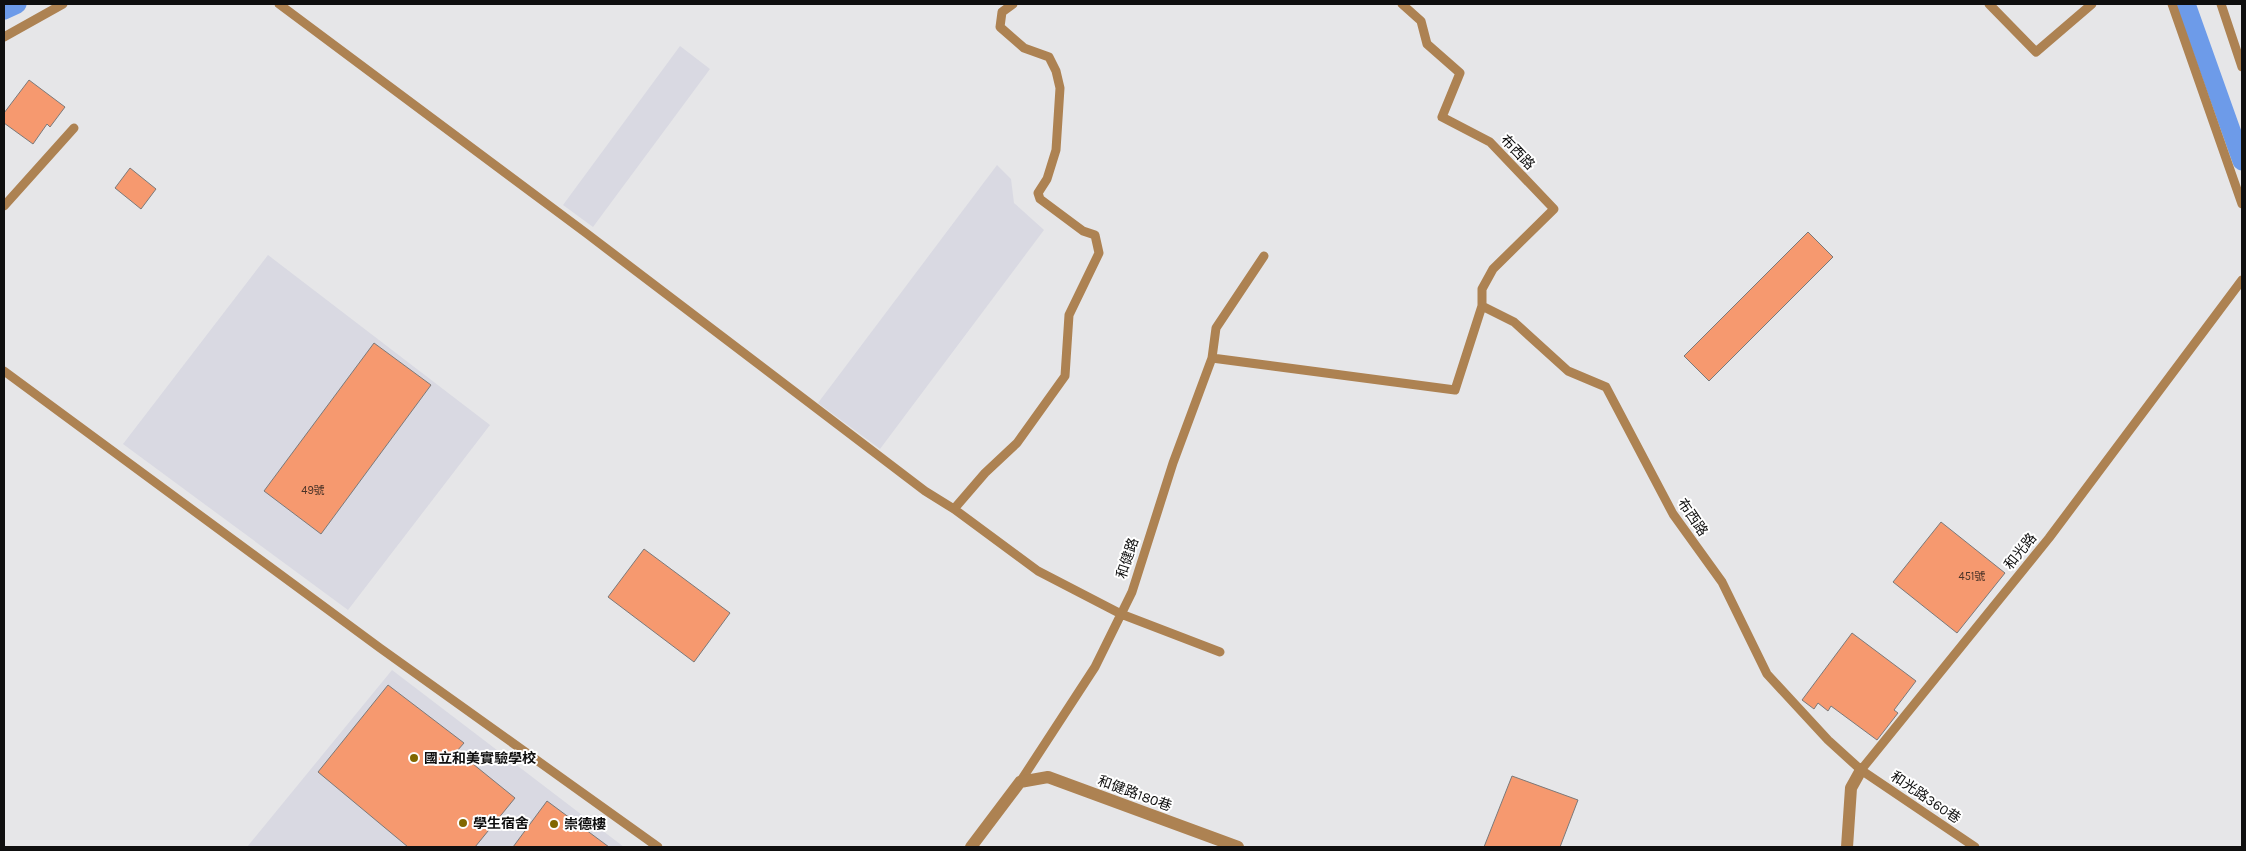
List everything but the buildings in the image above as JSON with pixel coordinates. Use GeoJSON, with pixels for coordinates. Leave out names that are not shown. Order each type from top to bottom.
{"type":"FeatureCollection","features":[{"type":"Feature","properties":{"kind":"street","name":"和光路"},"geometry":{"type":"LineString","coordinates":[[1847,847],[1851,788],[1861,770]]}},
{"type":"Feature","properties":{"kind":"street","name":"和健路180巷"},"geometry":{"type":"LineString","coordinates":[[1020,782],[1048,777],[1238,847]]}},
{"type":"Feature","properties":{"kind":"street","name":"和健路"},"geometry":{"type":"LineString","coordinates":[[971,847],[1020,782]]}},
{"type":"Feature","properties":{"kind":"lane"},"geometry":{"type":"LineString","coordinates":[[4,37],[63,4]]}},
{"type":"Feature","properties":{"kind":"lane"},"geometry":{"type":"LineString","coordinates":[[279,4],[579,228],[925,491],[954,509],[1038,571],[1121,614],[1220,652]]}},
{"type":"Feature","properties":{"kind":"lane"},"geometry":{"type":"LineString","coordinates":[[954,509],[985,473],[1017,443],[1065,376],[1069,315],[1099,253],[1095,235],[1083,230],[1040,199],[1038,193],[1048,179],[1056,150],[1060,88],[1056,71],[1049,58],[1024,48],[1000,27],[1002,12],[1013,4]]}},
{"type":"Feature","properties":{"kind":"lane","name":"布西路"},"geometry":{"type":"LineString","coordinates":[[1212,358],[1455,390],[1482,306],[1482,290],[1493,269],[1554,208],[1490,142],[1442,117],[1460,73],[1427,44],[1422,22],[1402,4]]}},
{"type":"Feature","properties":{"kind":"lane"},"geometry":{"type":"LineString","coordinates":[[1989,4],[2036,52],[2092,4]]}},
{"type":"Feature","properties":{"kind":"lane"},"geometry":{"type":"LineString","coordinates":[[2172,4],[2242,204]]}},
{"type":"Feature","properties":{"kind":"lane"},"geometry":{"type":"LineString","coordinates":[[2221,4],[2242,67]]}},
{"type":"Feature","properties":{"kind":"lane"},"geometry":{"type":"LineString","coordinates":[[4,206],[74,128]]}},
{"type":"Feature","properties":{"kind":"lane","name":"和健路"},"geometry":{"type":"LineString","coordinates":[[1020,782],[1096,667],[1132,592],[1173,463],[1212,358],[1216,328],[1264,256]]}},
{"type":"Feature","properties":{"kind":"lane","name":"和光路"},"geometry":{"type":"LineString","coordinates":[[1861,770],[2050,538],[2242,280]]}},
{"type":"Feature","properties":{"kind":"lane","name":"布西路"},"geometry":{"type":"LineString","coordinates":[[1482,306],[1514,322],[1568,371],[1606,387],[1673,514],[1722,582],[1766,674],[1828,740],[1861,770]]}},
{"type":"Feature","properties":{"kind":"lane"},"geometry":{"type":"LineString","coordinates":[[4,371],[380,648],[658,847]]}},
{"type":"Feature","properties":{"kind":"lane","name":"和光路360巷"},"geometry":{"type":"LineString","coordinates":[[1861,770],[1975,847]]}},
{"type":"Feature","properties":{"kind":"shaded area"},"geometry":{"type":"Polygon","coordinates":[[[680,46],[710,69],[593,227],[563,205],[680,46]]]}},
{"type":"Feature","properties":{"kind":"shaded area"},"geometry":{"type":"Polygon","coordinates":[[[997,165],[1011,179],[1014,203],[1044,230],[880,449],[818,403],[997,165]]]}},
{"type":"Feature","properties":{"kind":"shaded area"},"geometry":{"type":"Polygon","coordinates":[[[268,255],[490,425],[348,610],[123,444],[268,255]]]}},
{"type":"Feature","properties":{"kind":"shaded area","name":"國立和美實驗學校"},"geometry":{"type":"Polygon","coordinates":[[[392,670],[624,847],[247,847],[392,670]]]}},
{"type":"Feature","properties":{"kind":"waterway"},"geometry":{"type":"LineString","coordinates":[[4,10],[17,4]]}},
{"type":"Feature","properties":{"kind":"waterway"},"geometry":{"type":"LineString","coordinates":[[2186,4],[2242,161]]}},
{"type":"Feature","properties":{"kind":"place","name":"國立和美實驗學校"},"geometry":{"type":"Point","coordinates":[414,758]}},
{"type":"Feature","properties":{"kind":"place","name":"學生宿舍"},"geometry":{"type":"Point","coordinates":[463,823]}},
{"type":"Feature","properties":{"kind":"place","name":"崇德樓"},"geometry":{"type":"Point","coordinates":[554,824]}}]}
